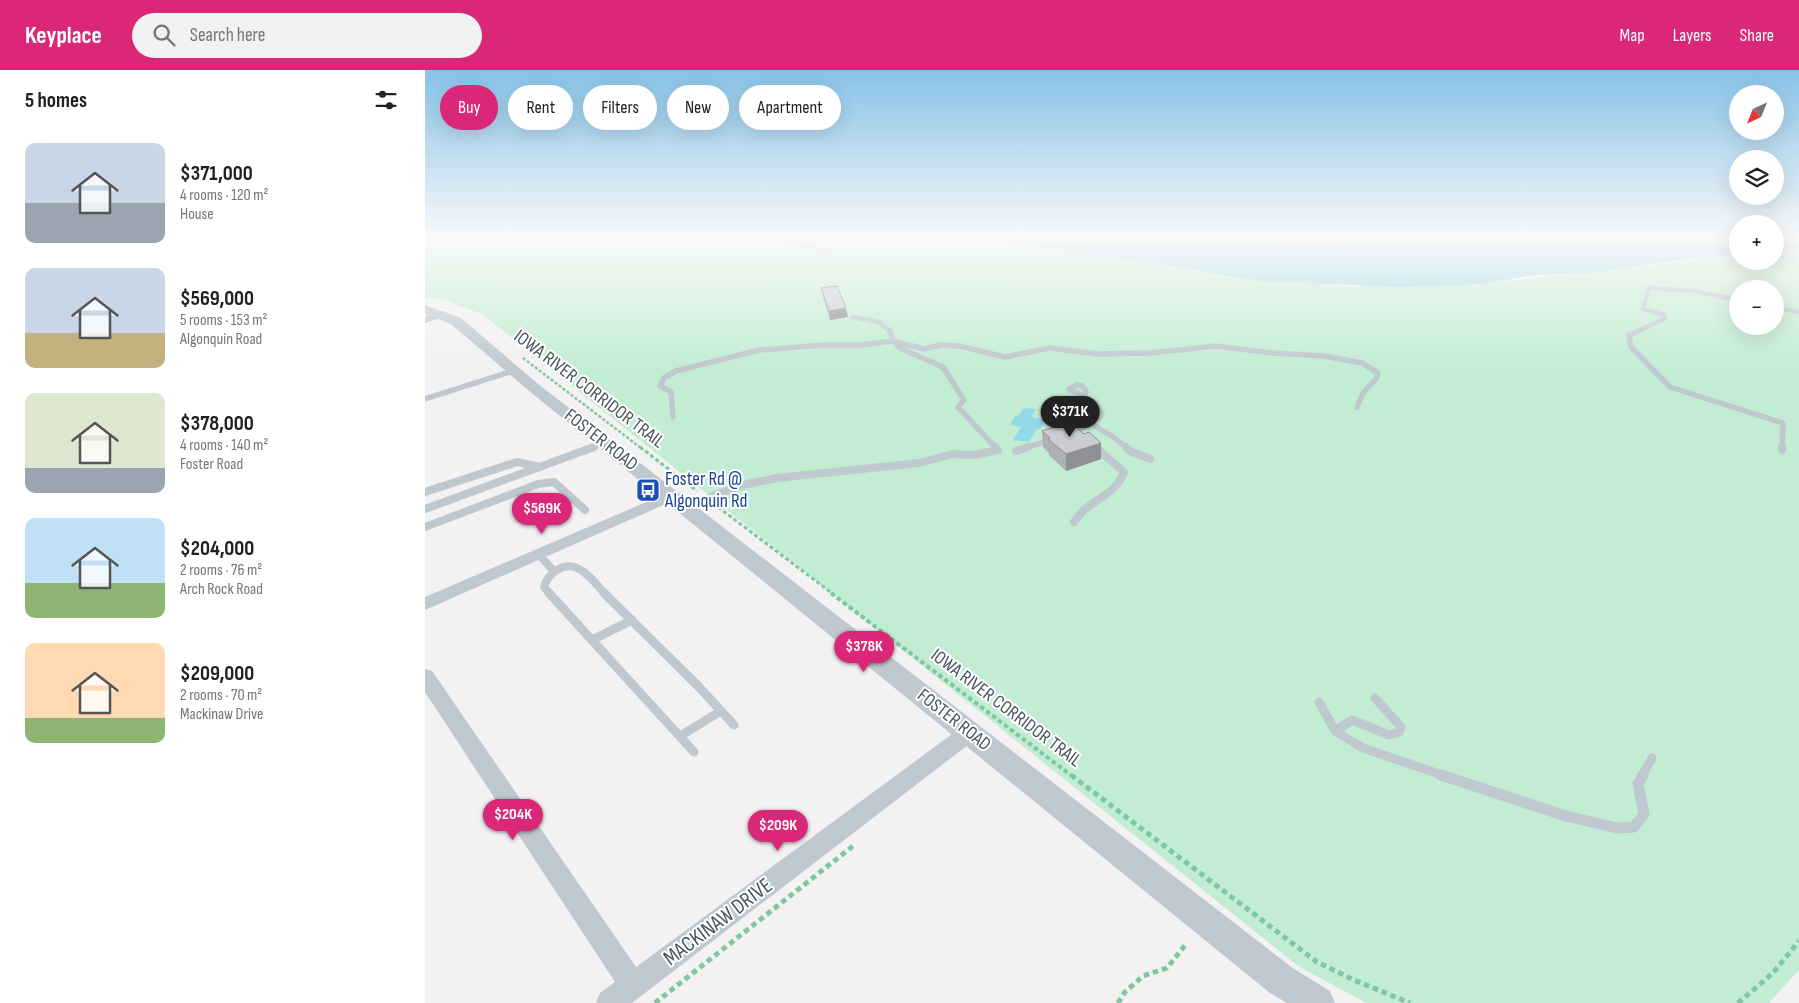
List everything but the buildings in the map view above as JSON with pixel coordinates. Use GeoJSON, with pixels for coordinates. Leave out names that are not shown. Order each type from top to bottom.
{"type":"FeatureCollection","features":[{"type":"Feature","properties":{"kind":"street","name":"FOSTER ROAD"},"geometry":{"type":"LineString","coordinates":[[431,314],[464,327],[516,362],[605,443],[690,501],[976,738],[1282,981],[1318,1003]]}},
{"type":"Feature","properties":{"kind":"street"},"geometry":{"type":"LineString","coordinates":[[425,604],[539,554],[690,501]]}},
{"type":"Feature","properties":{"kind":"street"},"geometry":{"type":"LineString","coordinates":[[425,676],[633,985]]}},
{"type":"Feature","properties":{"kind":"street","name":"MACKINAW DRIVE"},"geometry":{"type":"LineString","coordinates":[[610,1003],[976,738]]}},
{"type":"Feature","properties":{"kind":"lane"},"geometry":{"type":"LineString","coordinates":[[1729,297],[1662,288],[1649,288],[1643,309],[1664,315],[1664,319],[1629,335],[1631,347],[1670,387],[1768,416],[1783,423],[1782,450]]}},
{"type":"Feature","properties":{"kind":"lane"},"geometry":{"type":"LineString","coordinates":[[1784,310],[1799,312]]}},
{"type":"Feature","properties":{"kind":"lane"},"geometry":{"type":"LineString","coordinates":[[690,501],[743,485],[777,478],[919,463],[953,454],[974,455],[998,450],[958,407],[964,400],[943,367],[900,348],[893,341],[893,334],[885,323],[870,318],[853,317]]}},
{"type":"Feature","properties":{"kind":"lane"},"geometry":{"type":"LineString","coordinates":[[673,417],[671,392],[660,386],[664,378],[676,371],[759,350],[825,345],[861,345],[893,341],[923,349],[941,345],[959,346],[1005,357],[1050,348],[1097,354],[1150,353],[1216,346],[1272,353],[1324,356],[1362,363],[1378,373],[1377,380],[1363,394],[1357,407]]}},
{"type":"Feature","properties":{"kind":"lane"},"geometry":{"type":"LineString","coordinates":[[425,399],[516,362]]}},
{"type":"Feature","properties":{"kind":"lane"},"geometry":{"type":"LineString","coordinates":[[1069,434],[1090,424],[1102,414],[1100,405],[1085,395]]}},
{"type":"Feature","properties":{"kind":"lane"},"geometry":{"type":"LineString","coordinates":[[1090,424],[1115,438],[1130,451],[1150,459]]}},
{"type":"Feature","properties":{"kind":"lane"},"geometry":{"type":"LineString","coordinates":[[1074,522],[1078,513],[1087,505],[1112,492],[1122,481],[1124,472],[1078,431]]}},
{"type":"Feature","properties":{"kind":"lane"},"geometry":{"type":"LineString","coordinates":[[1016,451],[1061,437]]}},
{"type":"Feature","properties":{"kind":"lane"},"geometry":{"type":"LineString","coordinates":[[425,509],[605,443]]}},
{"type":"Feature","properties":{"kind":"lane"},"geometry":{"type":"LineString","coordinates":[[425,492],[517,462],[541,468]]}},
{"type":"Feature","properties":{"kind":"lane"},"geometry":{"type":"LineString","coordinates":[[425,526],[538,484],[554,482],[585,510]]}},
{"type":"Feature","properties":{"kind":"lane"},"geometry":{"type":"LineString","coordinates":[[539,554],[553,570]]}},
{"type":"Feature","properties":{"kind":"lane"},"geometry":{"type":"LineString","coordinates":[[694,752],[544,587],[548,575],[553,570],[575,567],[581,569],[734,725]]}},
{"type":"Feature","properties":{"kind":"lane"},"geometry":{"type":"LineString","coordinates":[[592,640],[632,620]]}},
{"type":"Feature","properties":{"kind":"lane"},"geometry":{"type":"LineString","coordinates":[[1335,731],[1352,720],[1389,736],[1399,732],[1401,727],[1375,698]]}},
{"type":"Feature","properties":{"kind":"lane"},"geometry":{"type":"LineString","coordinates":[[1319,702],[1335,731],[1363,748],[1399,762],[1558,813],[1617,828],[1634,827],[1644,814],[1638,784],[1652,758]]}},
{"type":"Feature","properties":{"kind":"lane"},"geometry":{"type":"LineString","coordinates":[[680,736],[721,711]]}},
{"type":"Feature","properties":{"kind":"path","name":"IOWA RIVER CORRIDOR TRAIL"},"geometry":{"type":"LineString","coordinates":[[516,362],[690,501],[1005,726],[1317,962],[1411,1003]]}},
{"type":"Feature","properties":{"kind":"path"},"geometry":{"type":"LineString","coordinates":[[976,738],[1005,726]]}},
{"type":"Feature","properties":{"kind":"path"},"geometry":{"type":"LineString","coordinates":[[655,1003],[855,844]]}},
{"type":"Feature","properties":{"kind":"path"},"geometry":{"type":"LineString","coordinates":[[1738,1003],[1773,973],[1799,941]]}},
{"type":"Feature","properties":{"kind":"path"},"geometry":{"type":"LineString","coordinates":[[1118,1003],[1125,992],[1143,976],[1167,968],[1186,944]]}},
{"type":"Feature","properties":{"kind":"green space"},"geometry":{"type":"Polygon","coordinates":[[[425,282],[1306,282],[1341,286],[1483,284],[1505,282],[1729,282],[1729,335],[1784,335],[1784,282],[1799,282],[1799,970],[1769,1003],[1366,1003],[1298,966],[482,314],[444,300],[425,297],[425,282]]]}},
{"type":"Feature","properties":{"kind":"water"},"geometry":{"type":"Polygon","coordinates":[[[1270,282],[1497,282],[1483,284],[1400,287],[1270,282]]]}},
{"type":"Feature","properties":{"kind":"water"},"geometry":{"type":"Polygon","coordinates":[[[1024,408],[1036,409],[1031,417],[1046,420],[1040,429],[1037,429],[1029,442],[1013,440],[1021,427],[1010,425],[1015,416],[1018,416],[1024,408]]]}},
{"type":"Feature","properties":{"kind":"place","name":"Foster Rd @ Algonquin Rd"},"geometry":{"type":"Point","coordinates":[648,490]}}]}
